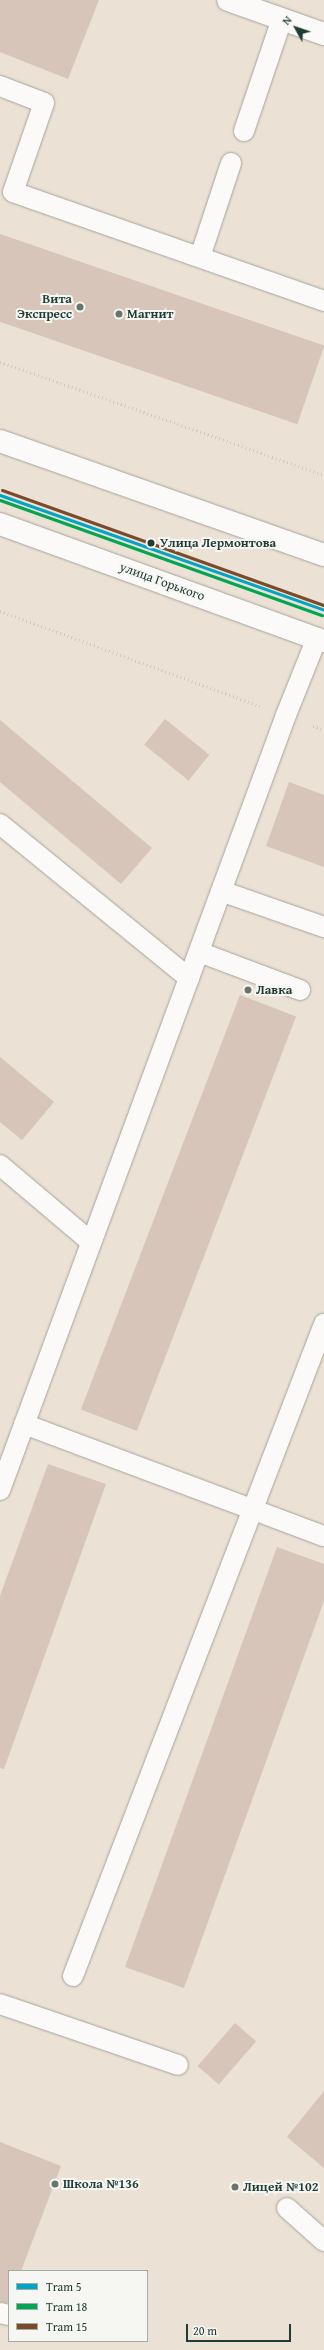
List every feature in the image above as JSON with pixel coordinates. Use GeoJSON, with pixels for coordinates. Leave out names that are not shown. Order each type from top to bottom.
{"type":"FeatureCollection","features":[{"type":"Feature","properties":{"kind":"main road"},"geometry":{"type":"LineString","coordinates":[[228,0],[324,34]]}},
{"type":"Feature","properties":{"kind":"main road"},"geometry":{"type":"LineString","coordinates":[[0,441],[324,555]]}},
{"type":"Feature","properties":{"kind":"main road","name":"улица Горького"},"geometry":{"type":"LineString","coordinates":[[0,524],[321,639]]}},
{"type":"Feature","properties":{"kind":"lane"},"geometry":{"type":"LineString","coordinates":[[244,131],[282,19]]}},
{"type":"Feature","properties":{"kind":"lane"},"geometry":{"type":"LineString","coordinates":[[0,86],[44,102],[13,192],[324,301]]}},
{"type":"Feature","properties":{"kind":"lane"},"geometry":{"type":"LineString","coordinates":[[200,257],[232,163]]}},
{"type":"Feature","properties":{"kind":"lane"},"geometry":{"type":"LineString","coordinates":[[0,1490],[286,716],[321,639]]}},
{"type":"Feature","properties":{"kind":"lane"},"geometry":{"type":"LineString","coordinates":[[0,824],[189,978]]}},
{"type":"Feature","properties":{"kind":"lane"},"geometry":{"type":"LineString","coordinates":[[221,891],[324,927]]}},
{"type":"Feature","properties":{"kind":"lane"},"geometry":{"type":"LineString","coordinates":[[198,952],[300,990]]}},
{"type":"Feature","properties":{"kind":"lane"},"geometry":{"type":"LineString","coordinates":[[0,1166],[91,1242]]}},
{"type":"Feature","properties":{"kind":"lane"},"geometry":{"type":"LineString","coordinates":[[72,1976],[324,1324]]}},
{"type":"Feature","properties":{"kind":"lane"},"geometry":{"type":"LineString","coordinates":[[24,1424],[324,1536]]}},
{"type":"Feature","properties":{"kind":"lane"},"geometry":{"type":"LineString","coordinates":[[0,2004],[178,2065]]}},
{"type":"Feature","properties":{"kind":"lane"},"geometry":{"type":"LineString","coordinates":[[287,2208],[324,2241]]}},
{"type":"Feature","properties":{"kind":"path"},"geometry":{"type":"LineString","coordinates":[[0,362],[324,475]]}},
{"type":"Feature","properties":{"kind":"path"},"geometry":{"type":"LineString","coordinates":[[0,611],[324,730]]}},
{"type":"Feature","properties":{"kind":"building"},"geometry":{"type":"Polygon","coordinates":[[[0,0],[99,0],[68,79],[0,52],[0,0]]]}},
{"type":"Feature","properties":{"kind":"building"},"geometry":{"type":"Polygon","coordinates":[[[0,234],[324,346],[297,424],[0,322],[0,234]]]}},
{"type":"Feature","properties":{"kind":"building"},"geometry":{"type":"Polygon","coordinates":[[[165,719],[209,755],[189,781],[144,745],[165,719]]]}},
{"type":"Feature","properties":{"kind":"building"},"geometry":{"type":"Polygon","coordinates":[[[0,720],[152,848],[121,884],[0,782],[0,720]]]}},
{"type":"Feature","properties":{"kind":"building"},"geometry":{"type":"Polygon","coordinates":[[[289,782],[324,795],[324,867],[266,846],[289,782]]]}},
{"type":"Feature","properties":{"kind":"building"},"geometry":{"type":"Polygon","coordinates":[[[240,995],[296,1017],[137,1431],[81,1410],[240,995]]]}},
{"type":"Feature","properties":{"kind":"building"},"geometry":{"type":"Polygon","coordinates":[[[0,1057],[54,1102],[22,1140],[0,1122],[0,1057]]]}},
{"type":"Feature","properties":{"kind":"building"},"geometry":{"type":"Polygon","coordinates":[[[48,1464],[106,1484],[4,1769],[0,1768],[0,1596],[48,1464]]]}},
{"type":"Feature","properties":{"kind":"building"},"geometry":{"type":"Polygon","coordinates":[[[277,1547],[324,1564],[324,1601],[184,1988],[125,1967],[277,1547]]]}},
{"type":"Feature","properties":{"kind":"building"},"geometry":{"type":"Polygon","coordinates":[[[235,2023],[256,2041],[219,2084],[198,2066],[235,2023]]]}},
{"type":"Feature","properties":{"kind":"building"},"geometry":{"type":"Polygon","coordinates":[[[324,2091],[324,2168],[287,2137],[324,2091]]]}},
{"type":"Feature","properties":{"kind":"building"},"geometry":{"type":"Polygon","coordinates":[[[0,2142],[61,2166],[21,2270],[8,2270],[8,2303],[0,2302],[0,2142]]]}},
{"type":"Feature","properties":{"kind":"tram line","name":"15"},"geometry":{"type":"LineString","coordinates":[[2,490],[324,605]]}},
{"type":"Feature","properties":{"kind":"tram line","name":"5"},"geometry":{"type":"LineString","coordinates":[[0,495],[324,610]]}},
{"type":"Feature","properties":{"kind":"tram line","name":"18"},"geometry":{"type":"LineString","coordinates":[[0,500],[322,615]]}},
{"type":"Feature","properties":{"kind":"place","name":"Вита Экспресс"},"geometry":{"type":"Point","coordinates":[80,307]}},
{"type":"Feature","properties":{"kind":"place","name":"Магнит"},"geometry":{"type":"Point","coordinates":[119,314]}},
{"type":"Feature","properties":{"kind":"place","name":"Улица Лермонтова"},"geometry":{"type":"Point","coordinates":[151,543]}},
{"type":"Feature","properties":{"kind":"place","name":"Лавка"},"geometry":{"type":"Point","coordinates":[248,990]}},
{"type":"Feature","properties":{"kind":"place","name":"Школа №136"},"geometry":{"type":"Point","coordinates":[55,2184]}},
{"type":"Feature","properties":{"kind":"place","name":"Лицей №102"},"geometry":{"type":"Point","coordinates":[235,2187]}}]}
